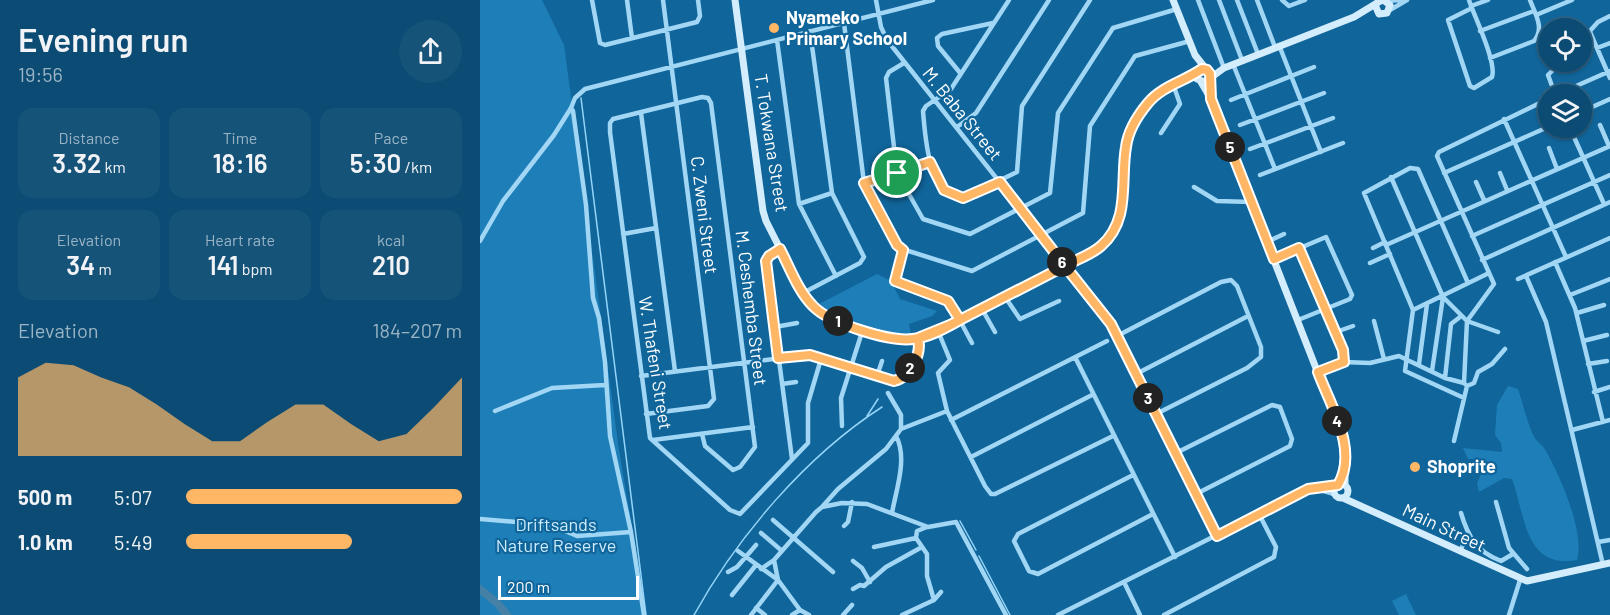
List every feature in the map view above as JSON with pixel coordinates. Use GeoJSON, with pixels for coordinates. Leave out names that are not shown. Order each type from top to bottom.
{"type":"FeatureCollection","features":[{"type":"Feature","properties":{"kind":"street"},"geometry":{"type":"LineString","coordinates":[[592,0],[600,43],[609,45],[699,20],[698,0]]}},
{"type":"Feature","properties":{"kind":"street"},"geometry":{"type":"LineString","coordinates":[[627,0],[632,38]]}},
{"type":"Feature","properties":{"kind":"street","name":"C. Zweni Street"},"geometry":{"type":"LineString","coordinates":[[646,414],[711,405],[714,399],[663,0]]}},
{"type":"Feature","properties":{"kind":"street","name":"T. Tokwana Street"},"geometry":{"type":"LineString","coordinates":[[735,0],[763,211],[780,249],[813,307],[827,316],[895,339],[918,338],[938,331],[1101,246],[1115,228],[1122,205],[1126,147],[1131,130],[1148,103],[1173,84],[1202,78]]}},
{"type":"Feature","properties":{"kind":"street","name":"M. Baba Street"},"geometry":{"type":"LineString","coordinates":[[876,0],[878,15],[887,40],[1101,310],[1117,336],[1217,536]]}},
{"type":"Feature","properties":{"kind":"street"},"geometry":{"type":"LineString","coordinates":[[480,241],[503,201],[554,135],[575,98],[585,89],[933,0]]}},
{"type":"Feature","properties":{"kind":"street"},"geometry":{"type":"LineString","coordinates":[[1009,0],[951,89],[934,100],[923,111],[930,162],[944,190],[963,198],[1000,182],[1018,169],[1022,106],[1090,0]]}},
{"type":"Feature","properties":{"kind":"street"},"geometry":{"type":"LineString","coordinates":[[957,127],[976,113],[1049,0]]}},
{"type":"Feature","properties":{"kind":"street"},"geometry":{"type":"LineString","coordinates":[[1173,0],[1343,439],[1344,474],[1338,488]]}},
{"type":"Feature","properties":{"kind":"street"},"geometry":{"type":"LineString","coordinates":[[1198,0],[1224,68]]}},
{"type":"Feature","properties":{"kind":"street"},"geometry":{"type":"LineString","coordinates":[[1219,0],[1242,60]]}},
{"type":"Feature","properties":{"kind":"street"},"geometry":{"type":"LineString","coordinates":[[1237,0],[1258,54]]}},
{"type":"Feature","properties":{"kind":"street"},"geometry":{"type":"LineString","coordinates":[[1257,0],[1291,76],[1321,152]]}},
{"type":"Feature","properties":{"kind":"street"},"geometry":{"type":"LineString","coordinates":[[1284,2],[1305,0]]}},
{"type":"Feature","properties":{"kind":"street"},"geometry":{"type":"LineString","coordinates":[[1202,78],[1242,60],[1354,17],[1381,1],[1400,0]]}},
{"type":"Feature","properties":{"kind":"street"},"geometry":{"type":"LineString","coordinates":[[1354,17],[1386,14],[1407,0]]}},
{"type":"Feature","properties":{"kind":"street"},"geometry":{"type":"LineString","coordinates":[[1468,0],[1471,7],[1490,57],[1493,70],[1492,76],[1477,88],[1470,86],[1448,20],[1471,7],[1488,0]]}},
{"type":"Feature","properties":{"kind":"street"},"geometry":{"type":"LineString","coordinates":[[1490,57],[1534,41],[1540,31],[1530,0]]}},
{"type":"Feature","properties":{"kind":"street"},"geometry":{"type":"LineString","coordinates":[[1480,31],[1572,0]]}},
{"type":"Feature","properties":{"kind":"street"},"geometry":{"type":"LineString","coordinates":[[1381,1],[1390,10]]}},
{"type":"Feature","properties":{"kind":"street"},"geometry":{"type":"LineString","coordinates":[[1379,14],[1381,1]]}},
{"type":"Feature","properties":{"kind":"street"},"geometry":{"type":"LineString","coordinates":[[904,63],[889,72],[886,78],[897,173],[923,219],[964,234],[973,233],[1048,195],[1052,190],[1056,116],[1110,32],[1122,24],[1177,9]]}},
{"type":"Feature","properties":{"kind":"street"},"geometry":{"type":"LineString","coordinates":[[1592,30],[1598,22],[1610,16]]}},
{"type":"Feature","properties":{"kind":"street"},"geometry":{"type":"LineString","coordinates":[[961,74],[938,46],[937,38],[942,34],[993,22]]}},
{"type":"Feature","properties":{"kind":"street"},"geometry":{"type":"LineString","coordinates":[[844,23],[864,183],[897,245],[903,250],[972,271],[1080,216],[1085,211],[1090,126],[1131,61],[1139,54],[1190,41]]}},
{"type":"Feature","properties":{"kind":"street"},"geometry":{"type":"LineString","coordinates":[[803,293],[860,264],[864,258],[832,193],[810,31]]}},
{"type":"Feature","properties":{"kind":"street"},"geometry":{"type":"LineString","coordinates":[[1582,84],[1609,74],[1592,37]]}},
{"type":"Feature","properties":{"kind":"street"},"geometry":{"type":"LineString","coordinates":[[777,40],[799,204],[836,276]]}},
{"type":"Feature","properties":{"kind":"street"},"geometry":{"type":"LineString","coordinates":[[1597,48],[1610,43]]}},
{"type":"Feature","properties":{"kind":"street"},"geometry":{"type":"LineString","coordinates":[[1195,55],[1206,70]]}},
{"type":"Feature","properties":{"kind":"street"},"geometry":{"type":"LineString","coordinates":[[1233,64],[1275,169]]}},
{"type":"Feature","properties":{"kind":"street"},"geometry":{"type":"LineString","coordinates":[[1231,100],[1314,67]]}},
{"type":"Feature","properties":{"kind":"street"},"geometry":{"type":"LineString","coordinates":[[1206,70],[1224,68]]}},
{"type":"Feature","properties":{"kind":"street"},"geometry":{"type":"LineString","coordinates":[[1202,78],[1206,70]]}},
{"type":"Feature","properties":{"kind":"street"},"geometry":{"type":"LineString","coordinates":[[1161,133],[1180,104],[1173,84]]}},
{"type":"Feature","properties":{"kind":"street"},"geometry":{"type":"LineString","coordinates":[[1240,125],[1324,93]]}},
{"type":"Feature","properties":{"kind":"street","name":"W. Thafeni Street"},"geometry":{"type":"LineString","coordinates":[[702,97],[614,119],[609,126],[649,436],[738,514],[809,441],[808,403],[822,359]]}},
{"type":"Feature","properties":{"kind":"street","name":"M. Ceshemba Street"},"geometry":{"type":"LineString","coordinates":[[702,97],[708,98],[711,103],[745,362],[754,450],[735,470],[705,446],[702,434]]}},
{"type":"Feature","properties":{"kind":"street"},"geometry":{"type":"LineString","coordinates":[[1592,107],[1610,99]]}},
{"type":"Feature","properties":{"kind":"street"},"geometry":{"type":"LineString","coordinates":[[1454,441],[1466,385],[1467,321],[1494,284],[1437,156],[1439,152],[1538,104]]}},
{"type":"Feature","properties":{"kind":"street"},"geometry":{"type":"LineString","coordinates":[[571,108],[581,164],[593,298],[604,362],[610,436],[631,532],[643,615]]}},
{"type":"Feature","properties":{"kind":"street"},"geometry":{"type":"LineString","coordinates":[[641,113],[675,371]]}},
{"type":"Feature","properties":{"kind":"street"},"geometry":{"type":"LineString","coordinates":[[1250,149],[1333,118]]}},
{"type":"Feature","properties":{"kind":"street"},"geometry":{"type":"LineString","coordinates":[[1504,119],[1566,257]]}},
{"type":"Feature","properties":{"kind":"street"},"geometry":{"type":"LineString","coordinates":[[1373,248],[1609,146],[1600,125]]}},
{"type":"Feature","properties":{"kind":"street"},"geometry":{"type":"LineString","coordinates":[[1444,173],[1538,131]]}},
{"type":"Feature","properties":{"kind":"street"},"geometry":{"type":"LineString","coordinates":[[1574,138],[1604,204]]}},
{"type":"Feature","properties":{"kind":"street"},"geometry":{"type":"LineString","coordinates":[[1260,175],[1343,143]]}},
{"type":"Feature","properties":{"kind":"street"},"geometry":{"type":"LineString","coordinates":[[1549,148],[1557,169]]}},
{"type":"Feature","properties":{"kind":"street"},"geometry":{"type":"LineString","coordinates":[[864,183],[930,162]]}},
{"type":"Feature","properties":{"kind":"street"},"geometry":{"type":"LineString","coordinates":[[1464,398],[1406,372],[1413,309],[1364,193],[1391,177],[1414,167],[1418,169],[1468,283]]}},
{"type":"Feature","properties":{"kind":"street"},"geometry":{"type":"LineString","coordinates":[[1500,173],[1507,190]]}},
{"type":"Feature","properties":{"kind":"street"},"geometry":{"type":"LineString","coordinates":[[1472,236],[1610,175]]}},
{"type":"Feature","properties":{"kind":"street"},"geometry":{"type":"LineString","coordinates":[[1391,177],[1443,297],[1467,321],[1498,332]]}},
{"type":"Feature","properties":{"kind":"street"},"geometry":{"type":"LineString","coordinates":[[1476,182],[1484,200]]}},
{"type":"Feature","properties":{"kind":"street"},"geometry":{"type":"LineString","coordinates":[[1194,187],[1217,201],[1251,202]]}},
{"type":"Feature","properties":{"kind":"street"},"geometry":{"type":"LineString","coordinates":[[799,204],[832,193]]}},
{"type":"Feature","properties":{"kind":"street"},"geometry":{"type":"LineString","coordinates":[[1482,260],[1610,202]]}},
{"type":"Feature","properties":{"kind":"street"},"geometry":{"type":"LineString","coordinates":[[623,234],[656,228]]}},
{"type":"Feature","properties":{"kind":"street"},"geometry":{"type":"LineString","coordinates":[[1267,242],[1284,234]]}},
{"type":"Feature","properties":{"kind":"street"},"geometry":{"type":"LineString","coordinates":[[1274,259],[1326,237],[1334,251],[1352,297],[1298,320]]}},
{"type":"Feature","properties":{"kind":"street"},"geometry":{"type":"LineString","coordinates":[[1518,279],[1610,238]]}},
{"type":"Feature","properties":{"kind":"street"},"geometry":{"type":"LineString","coordinates":[[1299,248],[1336,332],[1343,350],[1344,362]]}},
{"type":"Feature","properties":{"kind":"street"},"geometry":{"type":"LineString","coordinates":[[780,249],[769,256],[766,261],[792,459]]}},
{"type":"Feature","properties":{"kind":"street"},"geometry":{"type":"LineString","coordinates":[[903,250],[895,281],[948,301],[972,343]]}},
{"type":"Feature","properties":{"kind":"street"},"geometry":{"type":"LineString","coordinates":[[1370,263],[1389,254]]}},
{"type":"Feature","properties":{"kind":"street"},"geometry":{"type":"LineString","coordinates":[[1555,262],[1577,313],[1603,422]]}},
{"type":"Feature","properties":{"kind":"street"},"geometry":{"type":"LineString","coordinates":[[1413,309],[1443,297],[1489,273]]}},
{"type":"Feature","properties":{"kind":"street"},"geometry":{"type":"LineString","coordinates":[[1509,615],[1520,580],[1540,580],[1606,564],[1598,542],[1546,322],[1526,276]]}},
{"type":"Feature","properties":{"kind":"street"},"geometry":{"type":"LineString","coordinates":[[1570,295],[1610,279]]}},
{"type":"Feature","properties":{"kind":"street"},"geometry":{"type":"LineString","coordinates":[[1117,336],[1228,280],[1235,283],[1262,350],[1260,359],[1156,414]]}},
{"type":"Feature","properties":{"kind":"street"},"geometry":{"type":"LineString","coordinates":[[1005,297],[1020,319],[1059,301]]}},
{"type":"Feature","properties":{"kind":"street"},"geometry":{"type":"LineString","coordinates":[[1432,371],[1443,297]]}},
{"type":"Feature","properties":{"kind":"street"},"geometry":{"type":"LineString","coordinates":[[1419,364],[1427,304]]}},
{"type":"Feature","properties":{"kind":"street"},"geometry":{"type":"LineString","coordinates":[[1577,313],[1604,305]]}},
{"type":"Feature","properties":{"kind":"street"},"geometry":{"type":"LineString","coordinates":[[982,309],[995,332]]}},
{"type":"Feature","properties":{"kind":"street"},"geometry":{"type":"LineString","coordinates":[[1136,374],[1248,316]]}},
{"type":"Feature","properties":{"kind":"street"},"geometry":{"type":"LineString","coordinates":[[1445,378],[1450,325],[1460,316]]}},
{"type":"Feature","properties":{"kind":"street"},"geometry":{"type":"LineString","coordinates":[[1374,321],[1384,359]]}},
{"type":"Feature","properties":{"kind":"street"},"geometry":{"type":"LineString","coordinates":[[775,327],[797,323]]}},
{"type":"Feature","properties":{"kind":"street"},"geometry":{"type":"LineString","coordinates":[[1336,332],[1353,326]]}},
{"type":"Feature","properties":{"kind":"street"},"geometry":{"type":"LineString","coordinates":[[842,426],[839,407],[863,329]]}},
{"type":"Feature","properties":{"kind":"street"},"geometry":{"type":"LineString","coordinates":[[938,331],[950,360],[938,373],[947,411],[988,490],[995,494],[1113,436]]}},
{"type":"Feature","properties":{"kind":"street"},"geometry":{"type":"LineString","coordinates":[[1583,341],[1607,335]]}},
{"type":"Feature","properties":{"kind":"street"},"geometry":{"type":"LineString","coordinates":[[641,376],[806,355],[877,376],[899,380],[917,359],[918,338]]}},
{"type":"Feature","properties":{"kind":"street"},"geometry":{"type":"LineString","coordinates":[[951,420],[1107,340]]}},
{"type":"Feature","properties":{"kind":"street"},"geometry":{"type":"LineString","coordinates":[[1318,372],[1344,362],[1370,363],[1406,357],[1445,378],[1466,385],[1473,384],[1478,372],[1492,364],[1505,349]]}},
{"type":"Feature","properties":{"kind":"street"},"geometry":{"type":"LineString","coordinates":[[1075,357],[1175,557]]}},
{"type":"Feature","properties":{"kind":"street"},"geometry":{"type":"LineString","coordinates":[[877,376],[882,361]]}},
{"type":"Feature","properties":{"kind":"street"},"geometry":{"type":"LineString","coordinates":[[1588,364],[1607,361]]}},
{"type":"Feature","properties":{"kind":"street"},"geometry":{"type":"LineString","coordinates":[[782,384],[795,382]]}},
{"type":"Feature","properties":{"kind":"street"},"geometry":{"type":"LineString","coordinates":[[495,411],[552,388],[605,385]]}},
{"type":"Feature","properties":{"kind":"street"},"geometry":{"type":"LineString","coordinates":[[1594,392],[1610,387]]}},
{"type":"Feature","properties":{"kind":"street"},"geometry":{"type":"LineString","coordinates":[[888,393],[901,416],[901,429]]}},
{"type":"Feature","properties":{"kind":"street"},"geometry":{"type":"LineString","coordinates":[[971,457],[1092,395]]}},
{"type":"Feature","properties":{"kind":"street"},"geometry":{"type":"LineString","coordinates":[[1176,453],[1272,405],[1280,407],[1292,439],[1290,446],[1196,494]]}},
{"type":"Feature","properties":{"kind":"street"},"geometry":{"type":"LineString","coordinates":[[761,569],[774,560],[837,489],[886,449],[901,429],[947,411]]}},
{"type":"Feature","properties":{"kind":"street"},"geometry":{"type":"LineString","coordinates":[[1572,430],[1610,420]]}},
{"type":"Feature","properties":{"kind":"street"},"geometry":{"type":"LineString","coordinates":[[653,440],[753,428]]}},
{"type":"Feature","properties":{"kind":"street"},"geometry":{"type":"LineString","coordinates":[[892,513],[898,489],[900,460],[896,436]]}},
{"type":"Feature","properties":{"kind":"street"},"geometry":{"type":"LineString","coordinates":[[1134,475],[1018,534],[1014,541],[1018,551],[1029,571],[1038,574],[1153,514]]}},
{"type":"Feature","properties":{"kind":"street"},"geometry":{"type":"LineString","coordinates":[[1058,615],[1311,488],[1338,488],[1345,496]]}},
{"type":"Feature","properties":{"kind":"street"},"geometry":{"type":"LineString","coordinates":[[1338,488],[1345,496]]}},
{"type":"Feature","properties":{"kind":"street","name":"Main Street"},"geometry":{"type":"LineString","coordinates":[[1345,496],[1355,503],[1520,580]]}},
{"type":"Feature","properties":{"kind":"street"},"geometry":{"type":"LineString","coordinates":[[1496,501],[1508,545],[1527,569]]}},
{"type":"Feature","properties":{"kind":"street"},"geometry":{"type":"LineString","coordinates":[[822,507],[852,502],[892,513],[928,527]]}},
{"type":"Feature","properties":{"kind":"street"},"geometry":{"type":"LineString","coordinates":[[844,526],[848,522],[852,502]]}},
{"type":"Feature","properties":{"kind":"street"},"geometry":{"type":"LineString","coordinates":[[1461,513],[1467,535],[1488,556],[1504,561],[1513,554]]}},
{"type":"Feature","properties":{"kind":"street"},"geometry":{"type":"LineString","coordinates":[[1164,615],[1274,557],[1276,547],[1259,514]]}},
{"type":"Feature","properties":{"kind":"street"},"geometry":{"type":"LineString","coordinates":[[480,519],[551,525],[577,536],[631,532]]}},
{"type":"Feature","properties":{"kind":"street"},"geometry":{"type":"LineString","coordinates":[[773,520],[833,572]]}},
{"type":"Feature","properties":{"kind":"street"},"geometry":{"type":"LineString","coordinates":[[934,600],[927,576],[928,558],[916,538],[917,531],[956,522],[1006,615]]}},
{"type":"Feature","properties":{"kind":"street"},"geometry":{"type":"LineString","coordinates":[[761,533],[782,551]]}},
{"type":"Feature","properties":{"kind":"street"},"geometry":{"type":"LineString","coordinates":[[1460,552],[1467,535]]}},
{"type":"Feature","properties":{"kind":"street"},"geometry":{"type":"LineString","coordinates":[[874,547],[916,538]]}},
{"type":"Feature","properties":{"kind":"street"},"geometry":{"type":"LineString","coordinates":[[1598,542],[1610,540]]}},
{"type":"Feature","properties":{"kind":"street"},"geometry":{"type":"LineString","coordinates":[[728,572],[746,558],[756,545]]}},
{"type":"Feature","properties":{"kind":"street"},"geometry":{"type":"LineString","coordinates":[[852,589],[870,582],[886,567],[922,547]]}},
{"type":"Feature","properties":{"kind":"street"},"geometry":{"type":"LineString","coordinates":[[738,551],[778,580],[800,610],[809,615]]}},
{"type":"Feature","properties":{"kind":"street"},"geometry":{"type":"LineString","coordinates":[[774,560],[778,580]]}},
{"type":"Feature","properties":{"kind":"street"},"geometry":{"type":"LineString","coordinates":[[853,561],[862,568],[870,582]]}},
{"type":"Feature","properties":{"kind":"street"},"geometry":{"type":"LineString","coordinates":[[732,595],[756,565]]}},
{"type":"Feature","properties":{"kind":"street"},"geometry":{"type":"LineString","coordinates":[[751,615],[763,596],[778,580]]}},
{"type":"Feature","properties":{"kind":"street"},"geometry":{"type":"LineString","coordinates":[[1124,582],[1140,615]]}},
{"type":"Feature","properties":{"kind":"street"},"geometry":{"type":"LineString","coordinates":[[902,615],[934,600],[942,592]]}},
{"type":"Feature","properties":{"kind":"street"},"geometry":{"type":"LineString","coordinates":[[843,615],[852,605]]}},
{"type":"Feature","properties":{"kind":"street"},"geometry":{"type":"LineString","coordinates":[[756,609],[765,615]]}},
{"type":"Feature","properties":{"kind":"street"},"geometry":{"type":"LineString","coordinates":[[792,615],[800,610]]}},
{"type":"Feature","properties":{"kind":"green space","name":"Driftsands Nature Reserve"},"geometry":{"type":"Polygon","coordinates":[[[480,0],[542,0],[564,45],[619,450],[647,615],[480,615],[480,0]]]}},
{"type":"Feature","properties":{"kind":"green space"},"geometry":{"type":"Polygon","coordinates":[[[877,274],[891,281],[900,299],[937,311],[932,316],[909,324],[911,334],[875,329],[839,316],[819,304],[877,274]]]}},
{"type":"Feature","properties":{"kind":"green space"},"geometry":{"type":"Polygon","coordinates":[[[1508,386],[1518,389],[1534,437],[1546,451],[1570,504],[1578,535],[1577,560],[1560,561],[1546,556],[1537,548],[1524,522],[1512,479],[1504,478],[1479,492],[1477,483],[1481,474],[1493,470],[1486,461],[1468,459],[1463,448],[1502,452],[1501,443],[1495,435],[1497,405],[1508,386]]]}},
{"type":"Feature","properties":{"kind":"green space"},"geometry":{"type":"Polygon","coordinates":[[[1406,594],[1416,615],[1399,615],[1392,601],[1406,594]]]}},
{"type":"Feature","properties":{"kind":"waterway"},"geometry":{"type":"LineString","coordinates":[[581,98],[646,615]]}},
{"type":"Feature","properties":{"kind":"waterway"},"geometry":{"type":"LineString","coordinates":[[867,416],[878,399]]}},
{"type":"Feature","properties":{"kind":"waterway"},"geometry":{"type":"LineString","coordinates":[[694,615],[731,556],[776,500],[827,449],[882,407]]}},
{"type":"Feature","properties":{"kind":"waterway"},"geometry":{"type":"LineString","coordinates":[[960,521],[976,550]]}},
{"type":"Feature","properties":{"kind":"waterway"},"geometry":{"type":"LineString","coordinates":[[979,556],[1010,615]]}},
{"type":"Feature","properties":{"kind":"waterway"},"geometry":{"type":"LineString","coordinates":[[480,589],[507,615]]}},
{"type":"Feature","properties":{"kind":"place","name":"Nyameko Primary School"},"geometry":{"type":"Point","coordinates":[774,28]}},
{"type":"Feature","properties":{"kind":"place","name":"Shoprite"},"geometry":{"type":"Point","coordinates":[1415,467]}},
{"type":"Feature","properties":{"kind":"route"},"geometry":{"type":"LineString","coordinates":[[897,173],[864,183],[897,245],[903,250],[895,281],[950,302],[954,307],[960,320],[928,336],[903,340],[836,321],[813,307],[804,296],[780,249],[769,256],[766,261],[778,358],[810,355],[894,381],[899,380],[917,359],[920,346],[918,338],[928,336],[950,325],[1065,266],[1111,324],[1217,536],[1308,489],[1338,485],[1344,474],[1345,448],[1318,372],[1344,362],[1343,350],[1299,248],[1274,259],[1211,99],[1210,74],[1207,70],[1202,69],[1188,79],[1168,87],[1155,95],[1148,103],[1128,138],[1121,212],[1115,228],[1101,246],[1065,266],[1000,182],[963,198],[944,190],[930,162],[897,173]]}}]}
